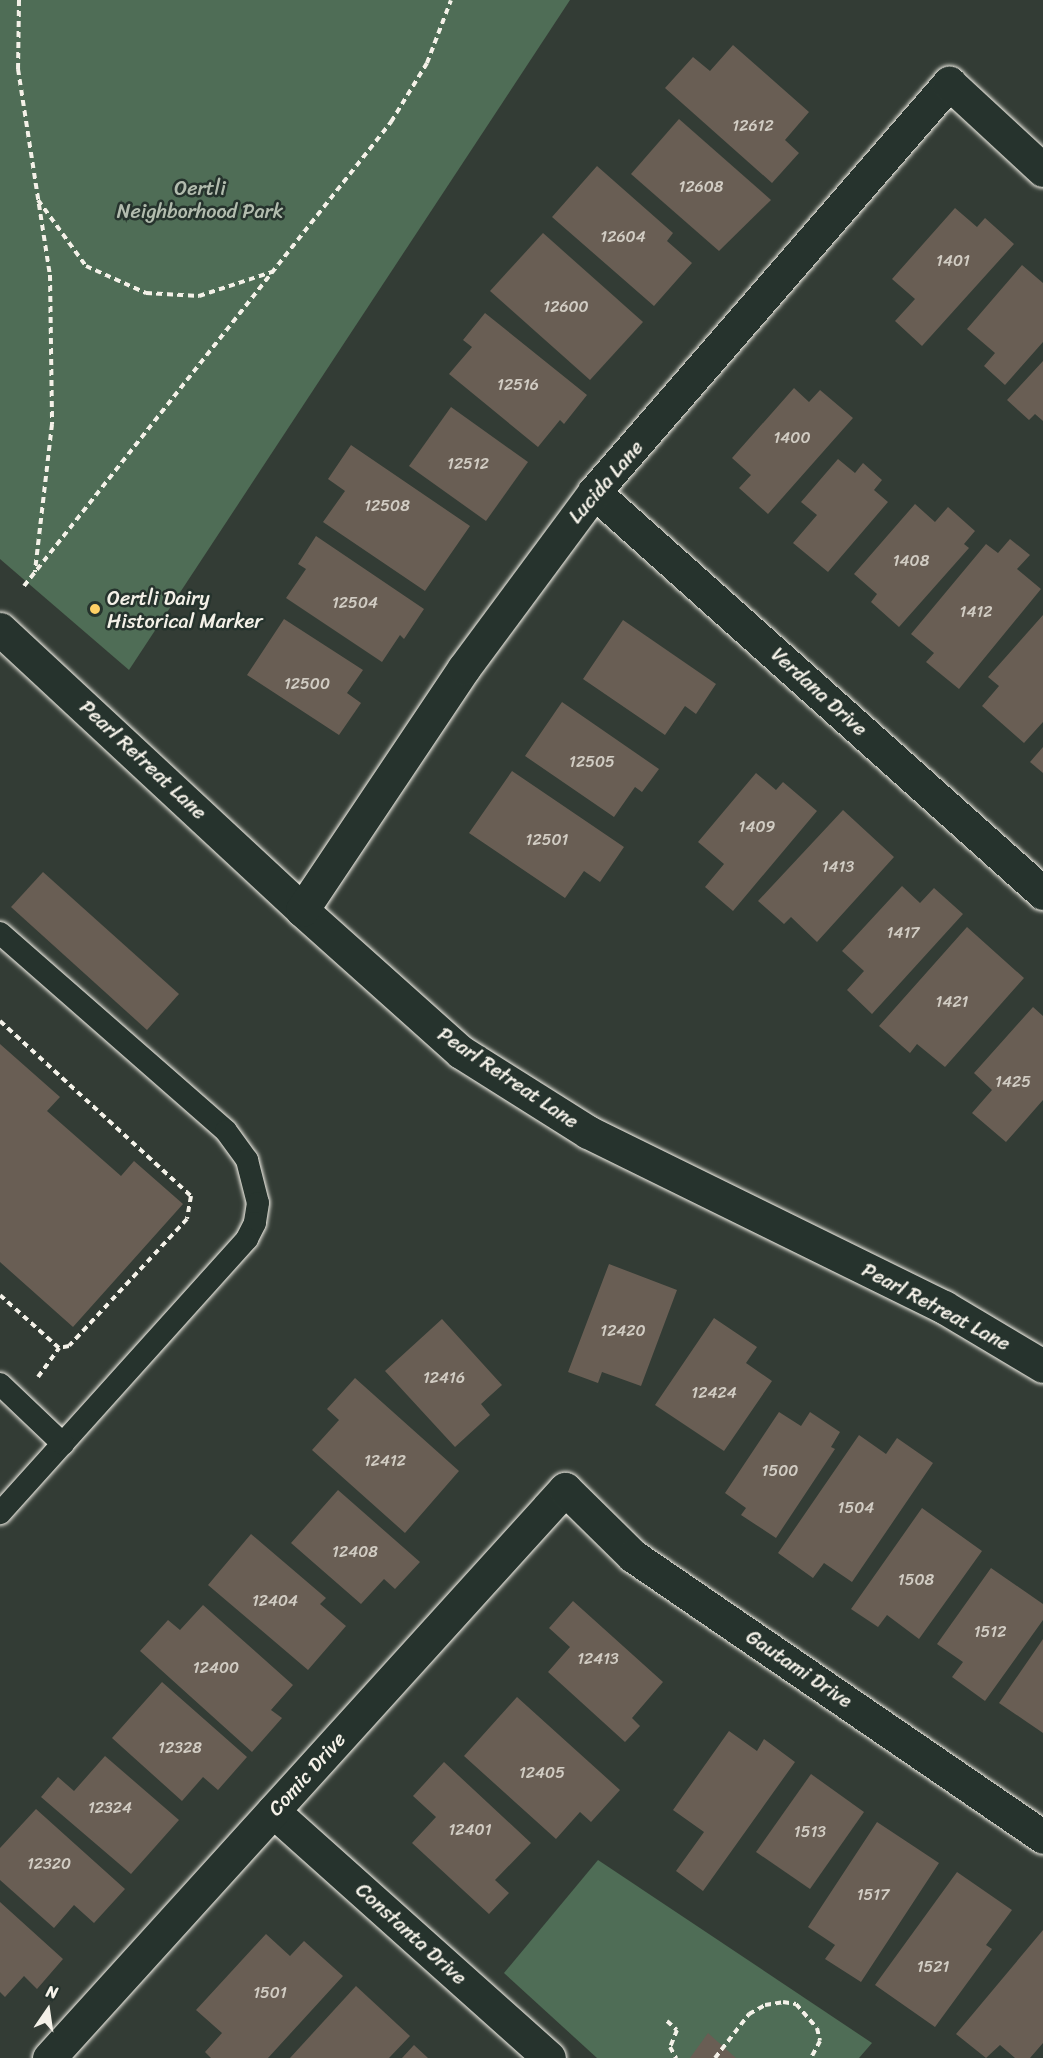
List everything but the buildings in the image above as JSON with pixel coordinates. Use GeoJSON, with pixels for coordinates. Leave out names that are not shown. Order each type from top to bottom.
{"type":"FeatureCollection","features":[{"type":"Feature","properties":{"kind":"street","name":"Lucida Lane"},"geometry":{"type":"LineString","coordinates":[[302,910],[464,668],[594,492],[949,83],[1043,170]]}},
{"type":"Feature","properties":{"kind":"street","name":"Verdana Drive"},"geometry":{"type":"LineString","coordinates":[[594,492],[1043,893]]}},
{"type":"Feature","properties":{"kind":"street","name":"Pearl Retreat Lane"},"geometry":{"type":"LineString","coordinates":[[0,629],[302,910],[461,1052],[531,1097],[662,1170],[944,1307],[1043,1366]]}},
{"type":"Feature","properties":{"kind":"street","name":"Comic Drive"},"geometry":{"type":"LineString","coordinates":[[49,2058],[565,1489]]}},
{"type":"Feature","properties":{"kind":"street","name":"Gautami Drive"},"geometry":{"type":"LineString","coordinates":[[565,1489],[633,1556],[1043,1837]]}},
{"type":"Feature","properties":{"kind":"street","name":"Constanta Drive"},"geometry":{"type":"LineString","coordinates":[[273,1811],[549,2058]]}},
{"type":"Feature","properties":{"kind":"lane"},"geometry":{"type":"LineString","coordinates":[[0,933],[226,1131],[247,1160],[258,1203],[255,1223],[247,1239],[0,1513]]}},
{"type":"Feature","properties":{"kind":"lane"},"geometry":{"type":"LineString","coordinates":[[0,1384],[63,1444]]}},
{"type":"Feature","properties":{"kind":"path"},"geometry":{"type":"LineString","coordinates":[[19,0],[18,69],[50,275],[52,424],[34,573]]}},
{"type":"Feature","properties":{"kind":"path"},"geometry":{"type":"LineString","coordinates":[[24,586],[391,122],[427,63],[451,0]]}},
{"type":"Feature","properties":{"kind":"path"},"geometry":{"type":"LineString","coordinates":[[38,200],[86,266],[146,293],[199,296],[273,272]]}},
{"type":"Feature","properties":{"kind":"path"},"geometry":{"type":"LineString","coordinates":[[0,1021],[190,1196],[187,1219],[69,1346],[59,1348],[38,1377]]}},
{"type":"Feature","properties":{"kind":"path"},"geometry":{"type":"LineString","coordinates":[[0,1294],[59,1348]]}},
{"type":"Feature","properties":{"kind":"path"},"geometry":{"type":"LineString","coordinates":[[715,2058],[749,2014],[765,2005],[783,2002],[796,2004],[816,2028],[820,2041],[812,2058]]}},
{"type":"Feature","properties":{"kind":"path"},"geometry":{"type":"LineString","coordinates":[[667,2021],[677,2030],[670,2047],[676,2058]]}},
{"type":"Feature","properties":{"kind":"green space","name":"Oertli Neighborhood Park"},"geometry":{"type":"Polygon","coordinates":[[[0,0],[570,0],[129,670],[0,559],[0,0]]]}},
{"type":"Feature","properties":{"kind":"green space"},"geometry":{"type":"Polygon","coordinates":[[[598,1860],[872,2043],[859,2058],[597,2058],[504,1973],[598,1860]]]}},
{"type":"Feature","properties":{"kind":"place","name":"Oertli Dairy Historical Marker"},"geometry":{"type":"Point","coordinates":[95,609]}}]}
